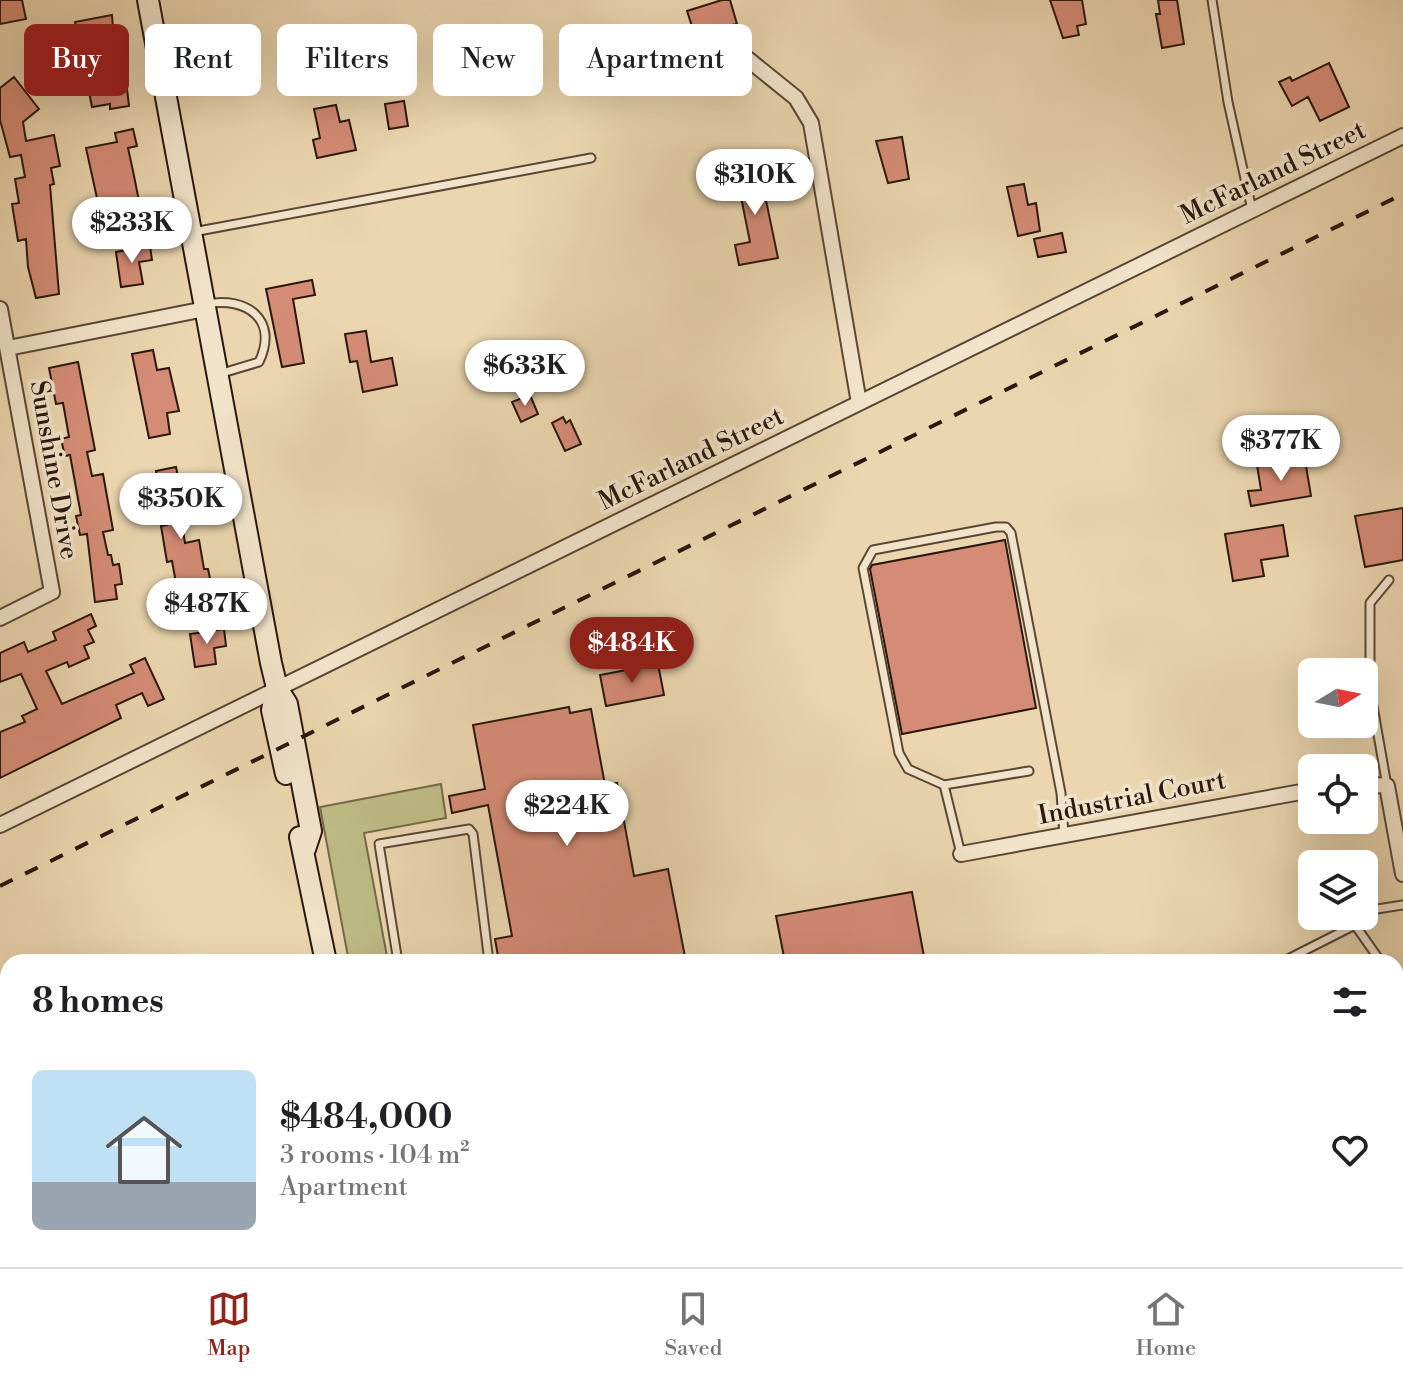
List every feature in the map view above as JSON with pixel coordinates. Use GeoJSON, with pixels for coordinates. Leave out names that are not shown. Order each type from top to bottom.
{"type":"FeatureCollection","features":[{"type":"Feature","properties":{"kind":"street"},"geometry":{"type":"LineString","coordinates":[[148,0],[277,688],[272,710],[287,743],[325,954]]}},
{"type":"Feature","properties":{"kind":"street"},"geometry":{"type":"LineString","coordinates":[[752,62],[796,98],[811,123],[859,403]]}},
{"type":"Feature","properties":{"kind":"street","name":"McFarland Street"},"geometry":{"type":"LineString","coordinates":[[0,825],[1403,136]]}},
{"type":"Feature","properties":{"kind":"street"},"geometry":{"type":"LineString","coordinates":[[8,348],[204,306]]}},
{"type":"Feature","properties":{"kind":"street","name":"Sunshine Drive"},"geometry":{"type":"LineString","coordinates":[[0,309],[52,592],[0,618]]}},
{"type":"Feature","properties":{"kind":"street"},"geometry":{"type":"LineString","coordinates":[[1378,785],[1387,786],[1403,874]]}},
{"type":"Feature","properties":{"kind":"street","name":"Industrial Court"},"geometry":{"type":"LineString","coordinates":[[961,854],[1298,793]]}},
{"type":"Feature","properties":{"kind":"lane"},"geometry":{"type":"LineString","coordinates":[[1212,0],[1228,102],[1252,210]]}},
{"type":"Feature","properties":{"kind":"lane"},"geometry":{"type":"LineString","coordinates":[[191,233],[591,158]]}},
{"type":"Feature","properties":{"kind":"lane"},"geometry":{"type":"LineString","coordinates":[[204,306],[228,299],[242,303],[251,308],[264,334],[265,349],[259,362],[217,375]]}},
{"type":"Feature","properties":{"kind":"lane"},"geometry":{"type":"LineString","coordinates":[[1029,771],[944,785],[908,769],[899,753],[863,568],[873,550],[1006,527],[1011,533],[1061,793],[1064,835]]}},
{"type":"Feature","properties":{"kind":"lane"},"geometry":{"type":"LineString","coordinates":[[1387,786],[1370,689],[1370,603],[1389,580]]}},
{"type":"Feature","properties":{"kind":"lane"},"geometry":{"type":"LineString","coordinates":[[944,785],[961,854]]}},
{"type":"Feature","properties":{"kind":"lane"},"geometry":{"type":"LineString","coordinates":[[397,954],[379,844],[469,829],[473,834],[488,954]]}},
{"type":"Feature","properties":{"kind":"lane"},"geometry":{"type":"LineString","coordinates":[[1378,909],[1403,905]]}},
{"type":"Feature","properties":{"kind":"lane"},"geometry":{"type":"LineString","coordinates":[[1298,954],[1345,930]]}},
{"type":"Feature","properties":{"kind":"lane"},"geometry":{"type":"LineString","coordinates":[[1359,930],[1375,954]]}},
{"type":"Feature","properties":{"kind":"shaded area"},"geometry":{"type":"Polygon","coordinates":[[[441,784],[446,818],[364,833],[387,954],[348,954],[320,807],[441,784]]]}},
{"type":"Feature","properties":{"kind":"building"},"geometry":{"type":"Polygon","coordinates":[[[0,0],[22,0],[26,19],[0,24],[0,0]]]}},
{"type":"Feature","properties":{"kind":"building"},"geometry":{"type":"Polygon","coordinates":[[[730,0],[737,24],[691,24],[687,11],[730,0]]]}},
{"type":"Feature","properties":{"kind":"building"},"geometry":{"type":"Polygon","coordinates":[[[1050,0],[1082,0],[1086,24],[1077,26],[1079,35],[1063,38],[1050,0]]]}},
{"type":"Feature","properties":{"kind":"building"},"geometry":{"type":"Polygon","coordinates":[[[1158,0],[1177,0],[1184,44],[1162,48],[1156,14],[1160,14],[1158,0]]]}},
{"type":"Feature","properties":{"kind":"building"},"geometry":{"type":"Polygon","coordinates":[[[112,15],[113,24],[75,24],[112,15]]]}},
{"type":"Feature","properties":{"kind":"building"},"geometry":{"type":"Polygon","coordinates":[[[1329,63],[1349,107],[1320,121],[1308,97],[1292,106],[1279,82],[1290,77],[1292,81],[1329,63]]]}},
{"type":"Feature","properties":{"kind":"building"},"geometry":{"type":"Polygon","coordinates":[[[14,77],[24,90],[24,96],[29,96],[39,109],[23,122],[26,141],[54,135],[60,166],[51,168],[54,184],[50,185],[59,294],[36,298],[28,267],[26,239],[18,241],[12,204],[19,203],[15,179],[25,177],[21,155],[10,157],[0,120],[0,88],[14,77]]]}},
{"type":"Feature","properties":{"kind":"building"},"geometry":{"type":"Polygon","coordinates":[[[90,96],[128,96],[129,106],[110,109],[110,104],[92,107],[90,96]]]}},
{"type":"Feature","properties":{"kind":"building"},"geometry":{"type":"Polygon","coordinates":[[[404,101],[408,126],[389,129],[385,104],[404,101]]]}},
{"type":"Feature","properties":{"kind":"building"},"geometry":{"type":"Polygon","coordinates":[[[336,105],[340,122],[349,120],[356,150],[317,158],[313,140],[320,138],[314,109],[336,105]]]}},
{"type":"Feature","properties":{"kind":"building"},"geometry":{"type":"Polygon","coordinates":[[[133,129],[137,146],[128,148],[139,201],[146,199],[150,216],[102,221],[86,148],[117,142],[115,133],[133,129]]]}},
{"type":"Feature","properties":{"kind":"building"},"geometry":{"type":"Polygon","coordinates":[[[902,137],[909,179],[888,183],[876,141],[902,137]]]}},
{"type":"Feature","properties":{"kind":"building"},"geometry":{"type":"Polygon","coordinates":[[[758,162],[778,258],[739,265],[735,245],[750,242],[735,167],[758,162]]]}},
{"type":"Feature","properties":{"kind":"building"},"geometry":{"type":"Polygon","coordinates":[[[1024,184],[1028,205],[1036,203],[1040,231],[1018,236],[1007,187],[1024,184]]]}},
{"type":"Feature","properties":{"kind":"building"},"geometry":{"type":"Polygon","coordinates":[[[1062,233],[1066,252],[1038,257],[1034,239],[1062,233]]]}},
{"type":"Feature","properties":{"kind":"building"},"geometry":{"type":"Polygon","coordinates":[[[150,246],[152,260],[139,262],[143,284],[121,287],[116,252],[150,246]]]}},
{"type":"Feature","properties":{"kind":"building"},"geometry":{"type":"Polygon","coordinates":[[[312,280],[315,295],[293,299],[304,363],[282,367],[266,289],[312,280]]]}},
{"type":"Feature","properties":{"kind":"building"},"geometry":{"type":"Polygon","coordinates":[[[366,331],[371,362],[392,358],[397,385],[363,392],[357,361],[350,362],[345,334],[366,331]]]}},
{"type":"Feature","properties":{"kind":"building"},"geometry":{"type":"Polygon","coordinates":[[[153,350],[157,370],[169,368],[179,411],[167,413],[170,434],[149,438],[132,354],[153,350]]]}},
{"type":"Feature","properties":{"kind":"building"},"geometry":{"type":"Polygon","coordinates":[[[78,362],[95,450],[87,452],[92,476],[103,474],[113,530],[103,532],[113,565],[119,564],[122,584],[115,585],[117,599],[95,602],[87,534],[80,535],[76,516],[81,515],[70,455],[65,456],[61,439],[69,437],[63,403],[56,404],[49,368],[78,362]]]}},
{"type":"Feature","properties":{"kind":"building"},"geometry":{"type":"Polygon","coordinates":[[[530,395],[538,414],[521,422],[512,402],[530,395]]]}},
{"type":"Feature","properties":{"kind":"building"},"geometry":{"type":"Polygon","coordinates":[[[563,417],[566,423],[570,420],[581,444],[565,451],[552,423],[563,417]]]}},
{"type":"Feature","properties":{"kind":"building"},"geometry":{"type":"Polygon","coordinates":[[[1305,460],[1311,496],[1251,506],[1248,491],[1261,490],[1257,465],[1305,460]]]}},
{"type":"Feature","properties":{"kind":"building"},"geometry":{"type":"Polygon","coordinates":[[[176,467],[180,488],[194,486],[197,500],[179,503],[185,543],[199,540],[204,569],[208,569],[211,583],[199,586],[202,606],[181,610],[172,561],[167,562],[161,526],[167,525],[156,471],[176,467]]]}},
{"type":"Feature","properties":{"kind":"building"},"geometry":{"type":"Polygon","coordinates":[[[1403,508],[1403,560],[1365,567],[1355,516],[1403,508]]]}},
{"type":"Feature","properties":{"kind":"building"},"geometry":{"type":"Polygon","coordinates":[[[1283,525],[1288,556],[1261,560],[1264,576],[1233,581],[1225,534],[1283,525]]]}},
{"type":"Feature","properties":{"kind":"building"},"geometry":{"type":"Polygon","coordinates":[[[1005,540],[1036,708],[902,734],[870,569],[872,565],[1005,540]]]}},
{"type":"Feature","properties":{"kind":"building"},"geometry":{"type":"Polygon","coordinates":[[[91,614],[96,626],[88,630],[94,642],[84,646],[89,658],[69,667],[67,662],[46,671],[62,704],[134,673],[130,665],[145,658],[164,699],[148,706],[142,693],[116,705],[121,718],[0,778],[0,732],[25,722],[22,716],[37,709],[21,674],[0,682],[0,653],[24,642],[28,652],[56,640],[53,632],[91,614]]]}},
{"type":"Feature","properties":{"kind":"building"},"geometry":{"type":"Polygon","coordinates":[[[224,629],[226,646],[214,648],[216,664],[195,667],[190,634],[224,629]]]}},
{"type":"Feature","properties":{"kind":"building"},"geometry":{"type":"Polygon","coordinates":[[[658,664],[664,695],[606,706],[600,675],[658,664]]]}},
{"type":"Feature","properties":{"kind":"building"},"geometry":{"type":"Polygon","coordinates":[[[569,707],[570,713],[591,709],[605,785],[617,783],[634,876],[668,869],[684,954],[498,954],[495,939],[512,936],[488,805],[452,813],[449,796],[485,789],[473,725],[569,707]]]}},
{"type":"Feature","properties":{"kind":"building"},"geometry":{"type":"Polygon","coordinates":[[[912,892],[924,954],[783,954],[776,916],[912,892]]]}},
{"type":"Feature","properties":{"kind":"railway"},"geometry":{"type":"LineString","coordinates":[[0,886],[1403,194]]}}]}
